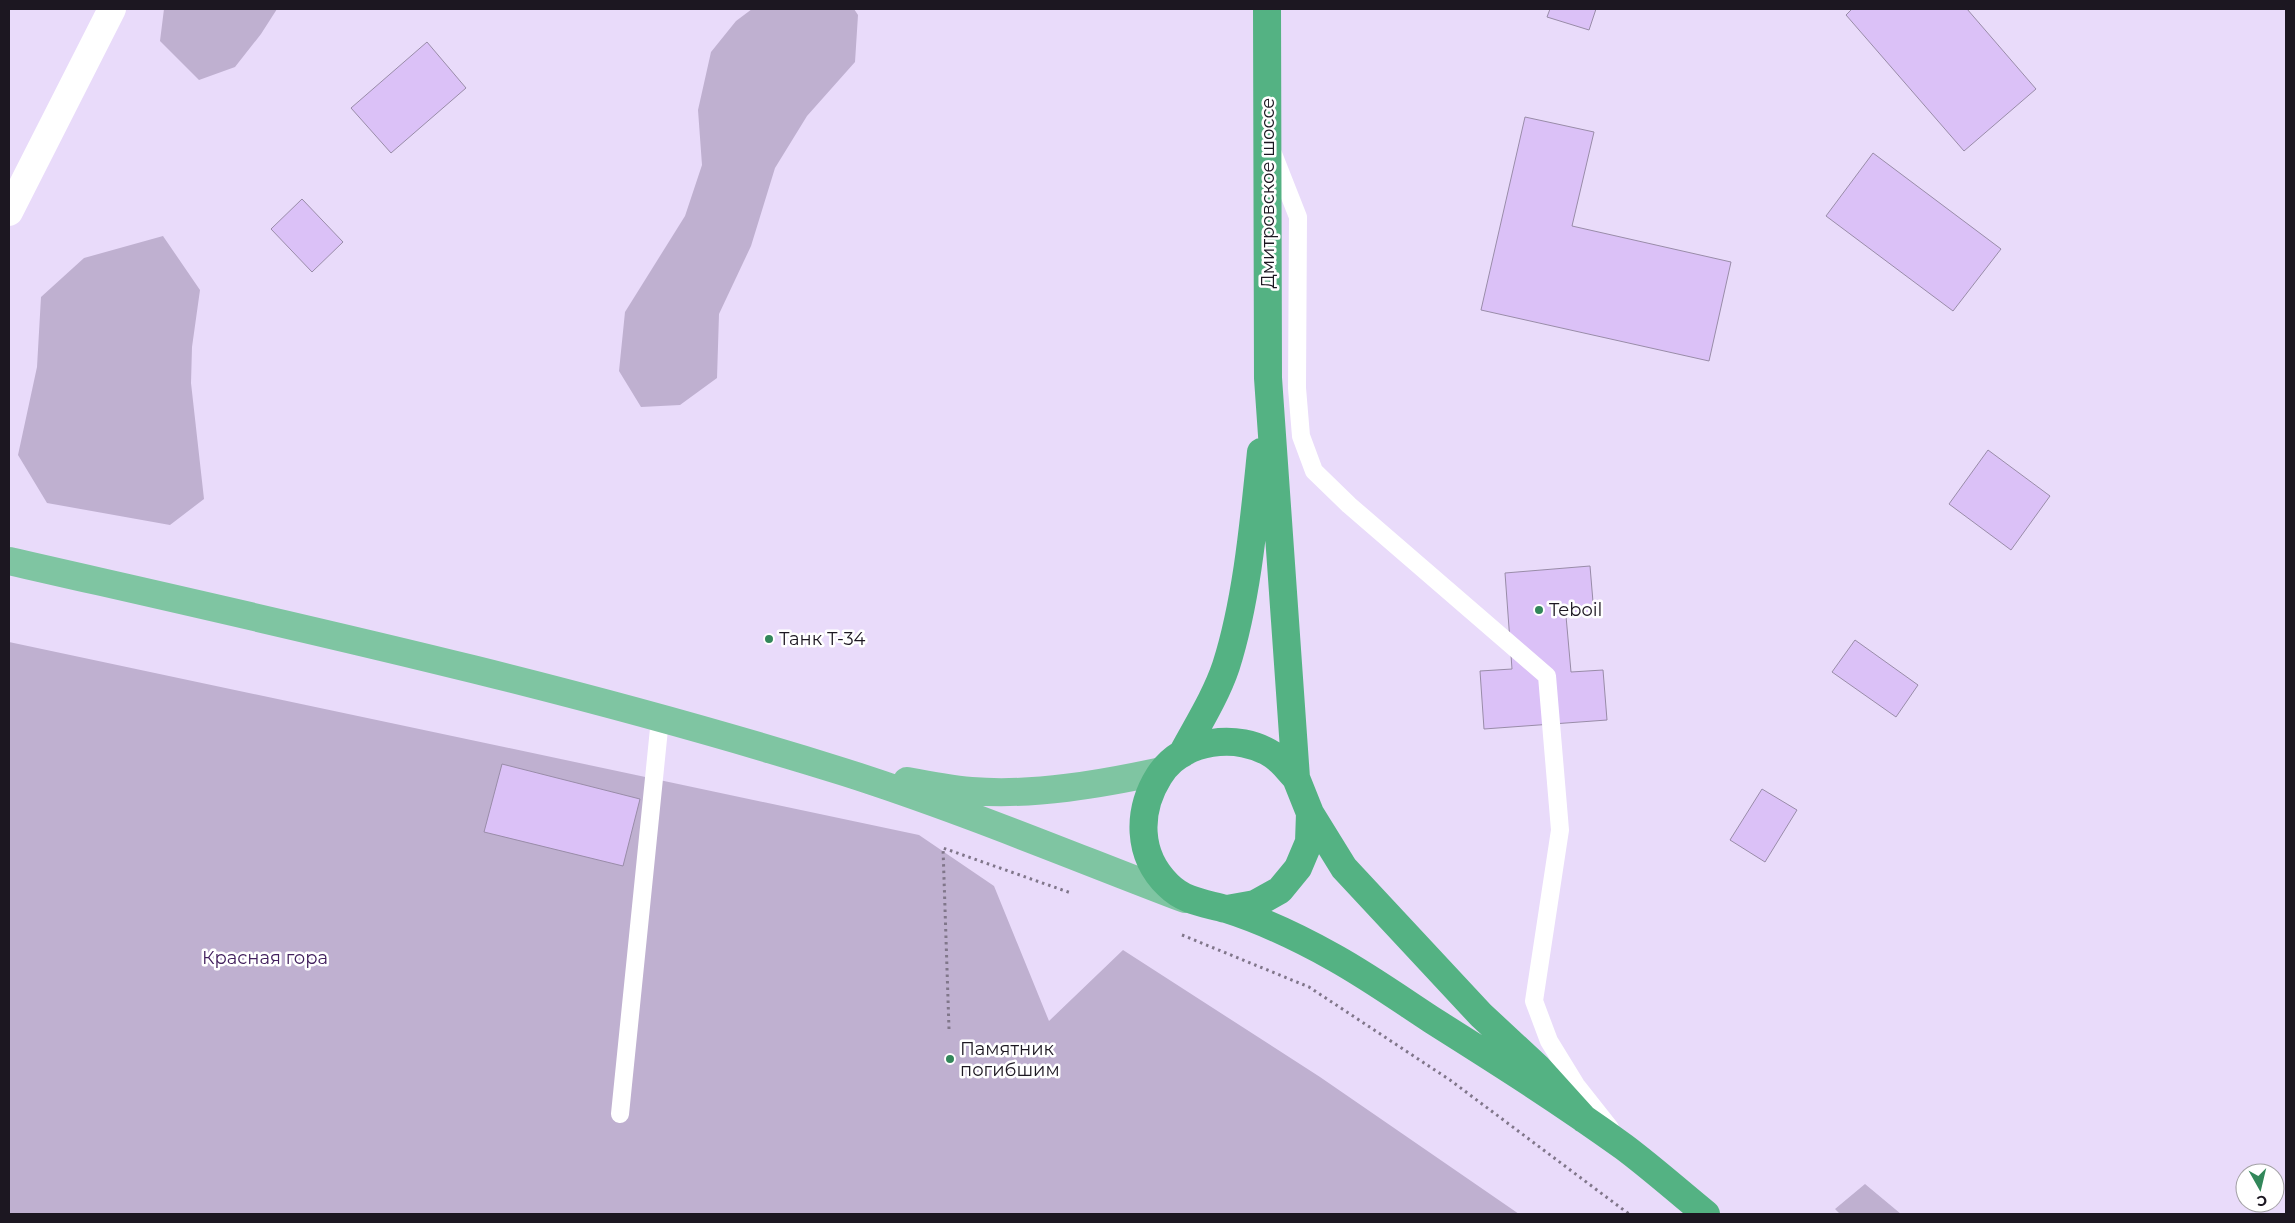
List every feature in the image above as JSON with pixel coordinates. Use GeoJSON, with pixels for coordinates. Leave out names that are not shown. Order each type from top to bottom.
{"type":"FeatureCollection","features":[{"type":"Feature","properties":{"kind":"highway","name":"Дмитровское шоссе"},"geometry":{"type":"LineString","coordinates":[[1267,9],[1268,378]]}},
{"type":"Feature","properties":{"kind":"highway"},"geometry":{"type":"LineString","coordinates":[[1268,378],[1257,492],[1240,613],[1226,667],[1207,709],[1172,762],[1148,792],[1142,817],[1144,842],[1152,866],[1168,886],[1189,900],[1227,909],[1301,939],[1367,976],[1626,1148],[1706,1214]]}},
{"type":"Feature","properties":{"kind":"highway"},"geometry":{"type":"LineString","coordinates":[[1268,378],[1296,778],[1310,813],[1344,868],[1481,1015],[1537,1067],[1584,1119]]}},
{"type":"Feature","properties":{"kind":"highway"},"geometry":{"type":"LineString","coordinates":[[1172,762],[1212,742],[1244,743],[1274,755],[1296,778]]}},
{"type":"Feature","properties":{"kind":"highway"},"geometry":{"type":"LineString","coordinates":[[1227,909],[1255,904],[1280,890],[1298,868],[1309,842],[1310,813]]}},
{"type":"Feature","properties":{"kind":"main road"},"geometry":{"type":"LineString","coordinates":[[9,561],[380,646],[608,703],[846,773],[952,810],[1189,900]]}},
{"type":"Feature","properties":{"kind":"main road"},"geometry":{"type":"LineString","coordinates":[[846,773],[982,791],[1063,788],[1172,762]]}},
{"type":"Feature","properties":{"kind":"street"},"geometry":{"type":"LineString","coordinates":[[9,212],[112,9]]}},
{"type":"Feature","properties":{"kind":"lane"},"geometry":{"type":"LineString","coordinates":[[1268,139],[1298,216],[1299,407],[1301,436],[1314,471],[1349,505],[1547,676],[1560,830],[1534,1001],[1549,1041],[1576,1085],[1626,1148]]}},
{"type":"Feature","properties":{"kind":"lane"},"geometry":{"type":"LineString","coordinates":[[620,1114],[660,719]]}},
{"type":"Feature","properties":{"kind":"path"},"geometry":{"type":"LineString","coordinates":[[948,1029],[943,848],[1080,896]]}},
{"type":"Feature","properties":{"kind":"path"},"geometry":{"type":"LineString","coordinates":[[1180,934],[1308,987],[1450,1080],[1629,1214]]}},
{"type":"Feature","properties":{"kind":"green space"},"geometry":{"type":"Polygon","coordinates":[[[164,9],[277,9],[261,34],[235,67],[199,80],[160,41],[164,9]]]}},
{"type":"Feature","properties":{"kind":"green space"},"geometry":{"type":"Polygon","coordinates":[[[752,9],[854,9],[858,15],[855,62],[807,116],[775,168],[751,246],[719,314],[717,378],[680,405],[641,407],[619,371],[625,312],[685,216],[702,165],[698,110],[711,52],[736,21],[752,9]]]}},
{"type":"Feature","properties":{"kind":"green space"},"geometry":{"type":"Polygon","coordinates":[[[163,236],[200,290],[192,347],[191,383],[204,499],[170,525],[47,503],[18,455],[37,367],[41,297],[84,258],[163,236]]]}},
{"type":"Feature","properties":{"kind":"green space","name":"Красная гора"},"geometry":{"type":"Polygon","coordinates":[[[9,642],[919,835],[994,886],[1049,1021],[1123,950],[1320,1077],[1519,1214],[9,1214],[9,642]]]}},
{"type":"Feature","properties":{"kind":"green space"},"geometry":{"type":"Polygon","coordinates":[[[1865,1184],[1901,1214],[1840,1214],[1835,1209],[1865,1184]]]}},
{"type":"Feature","properties":{"kind":"building"},"geometry":{"type":"Polygon","coordinates":[[[1550,9],[1596,9],[1589,30],[1547,17],[1550,9]]]}},
{"type":"Feature","properties":{"kind":"building"},"geometry":{"type":"Polygon","coordinates":[[[1852,9],[1967,9],[2036,89],[1964,151],[1846,15],[1852,9]]]}},
{"type":"Feature","properties":{"kind":"building"},"geometry":{"type":"Polygon","coordinates":[[[427,42],[466,88],[391,153],[351,108],[427,42]]]}},
{"type":"Feature","properties":{"kind":"building"},"geometry":{"type":"Polygon","coordinates":[[[1525,117],[1594,132],[1572,226],[1731,262],[1709,361],[1481,310],[1525,117]]]}},
{"type":"Feature","properties":{"kind":"building"},"geometry":{"type":"Polygon","coordinates":[[[1873,153],[2001,249],[1953,311],[1826,216],[1873,153]]]}},
{"type":"Feature","properties":{"kind":"building"},"geometry":{"type":"Polygon","coordinates":[[[302,199],[343,242],[312,272],[271,229],[302,199]]]}},
{"type":"Feature","properties":{"kind":"building"},"geometry":{"type":"Polygon","coordinates":[[[1988,450],[2050,496],[2011,550],[1949,504],[1988,450]]]}},
{"type":"Feature","properties":{"kind":"building"},"geometry":{"type":"Polygon","coordinates":[[[1590,566],[1594,614],[1566,616],[1571,672],[1603,670],[1607,720],[1484,729],[1480,671],[1512,669],[1505,573],[1590,566]]]}},
{"type":"Feature","properties":{"kind":"building"},"geometry":{"type":"Polygon","coordinates":[[[1855,640],[1918,685],[1896,717],[1832,672],[1855,640]]]}},
{"type":"Feature","properties":{"kind":"building"},"geometry":{"type":"Polygon","coordinates":[[[502,764],[640,799],[623,866],[484,832],[502,764]]]}},
{"type":"Feature","properties":{"kind":"building"},"geometry":{"type":"Polygon","coordinates":[[[1762,789],[1797,810],[1765,862],[1730,840],[1762,789]]]}},
{"type":"Feature","properties":{"kind":"place","name":"Teboil"},"geometry":{"type":"Point","coordinates":[1539,610]}},
{"type":"Feature","properties":{"kind":"place","name":"Танк Т-34"},"geometry":{"type":"Point","coordinates":[769,639]}},
{"type":"Feature","properties":{"kind":"place","name":"Памятник погибшим"},"geometry":{"type":"Point","coordinates":[950,1059]}}]}
